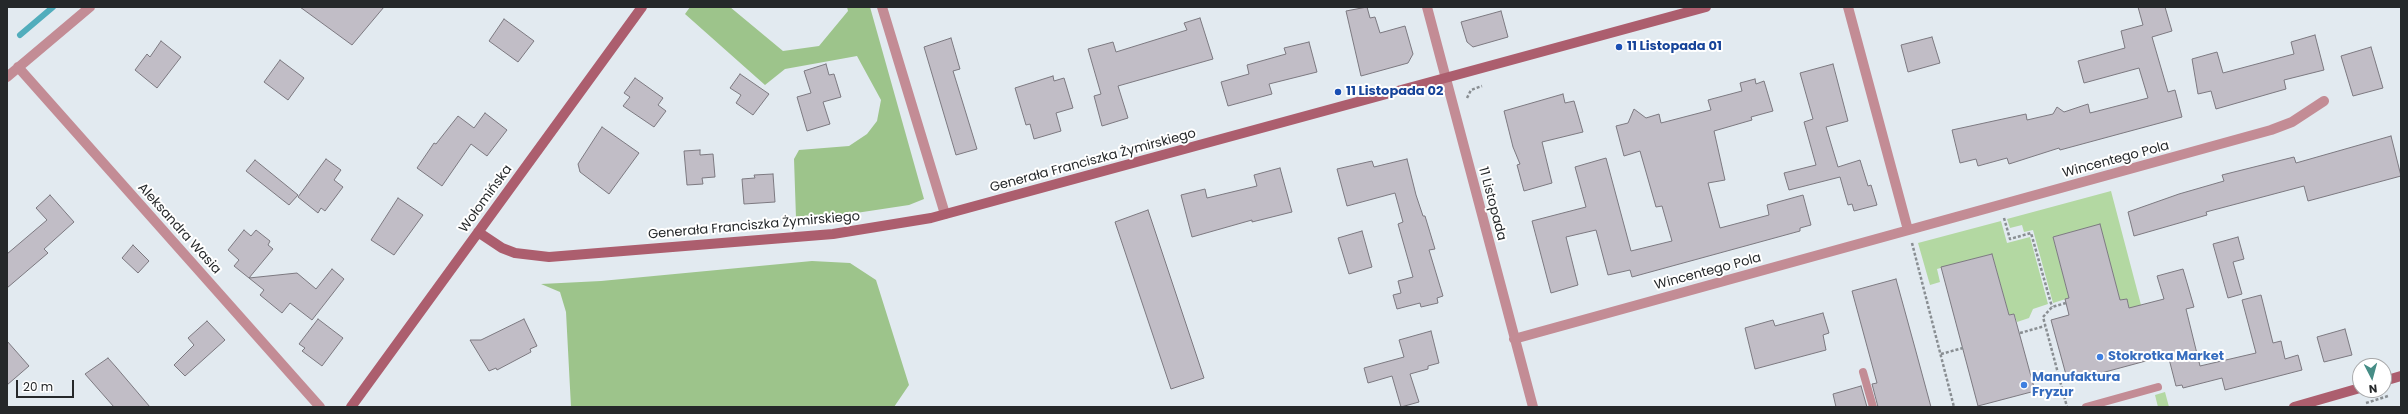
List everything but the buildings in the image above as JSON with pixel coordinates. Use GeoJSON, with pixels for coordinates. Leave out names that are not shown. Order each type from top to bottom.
{"type":"FeatureCollection","features":[{"type":"Feature","properties":{"kind":"street"},"geometry":{"type":"LineString","coordinates":[[7,77],[90,7]]}},
{"type":"Feature","properties":{"kind":"street","name":"Wołomińska"},"geometry":{"type":"LineString","coordinates":[[351,407],[642,7]]}},
{"type":"Feature","properties":{"kind":"street"},"geometry":{"type":"LineString","coordinates":[[882,7],[945,214]]}},
{"type":"Feature","properties":{"kind":"street","name":"11 Listopada"},"geometry":{"type":"LineString","coordinates":[[1427,7],[1533,407]]}},
{"type":"Feature","properties":{"kind":"street","name":"Generała Franciszka Żymirskiego"},"geometry":{"type":"LineString","coordinates":[[478,232],[502,248],[515,253],[549,257],[833,234],[945,214],[1706,7]]}},
{"type":"Feature","properties":{"kind":"street"},"geometry":{"type":"LineString","coordinates":[[1848,7],[1908,230]]}},
{"type":"Feature","properties":{"kind":"street","name":"Aleksandra Wasia"},"geometry":{"type":"LineString","coordinates":[[18,68],[320,407]]}},
{"type":"Feature","properties":{"kind":"street","name":"Wincentego Pola"},"geometry":{"type":"LineString","coordinates":[[1514,339],[2282,127],[2324,101]]}},
{"type":"Feature","properties":{"kind":"street"},"geometry":{"type":"LineString","coordinates":[[2294,407],[2352,390]]}},
{"type":"Feature","properties":{"kind":"lane"},"geometry":{"type":"LineString","coordinates":[[1862,372],[1872,407]]}},
{"type":"Feature","properties":{"kind":"lane"},"geometry":{"type":"LineString","coordinates":[[2086,407],[2158,387]]}},
{"type":"Feature","properties":{"kind":"path"},"geometry":{"type":"LineString","coordinates":[[2000,205],[2010,239],[2032,233],[2052,307]]}},
{"type":"Feature","properties":{"kind":"path"},"geometry":{"type":"LineString","coordinates":[[1908,230],[1954,407]]}},
{"type":"Feature","properties":{"kind":"path"},"geometry":{"type":"LineString","coordinates":[[2066,303],[2052,307],[2043,317],[2067,407]]}},
{"type":"Feature","properties":{"kind":"path"},"geometry":{"type":"LineString","coordinates":[[2020,333],[2045,326]]}},
{"type":"Feature","properties":{"kind":"path"},"geometry":{"type":"LineString","coordinates":[[1940,354],[1963,348]]}},
{"type":"Feature","properties":{"kind":"path"},"geometry":{"type":"LineString","coordinates":[[2359,405],[2396,394]]}},
{"type":"Feature","properties":{"kind":"green space"},"geometry":{"type":"Polygon","coordinates":[[[690,7],[730,7],[783,51],[819,46],[848,11],[847,7],[870,7],[924,199],[909,205],[856,213],[796,218],[794,159],[799,150],[849,146],[867,134],[877,121],[881,100],[857,56],[785,69],[765,85],[685,14],[690,7]]]}},
{"type":"Feature","properties":{"kind":"green space"},"geometry":{"type":"Polygon","coordinates":[[[2111,191],[2155,358],[2144,362],[2127,299],[2120,300],[2100,225],[2053,237],[2069,298],[2053,303],[2033,230],[2024,232],[2022,225],[2010,228],[2007,219],[2111,191]]]}},
{"type":"Feature","properties":{"kind":"green space"},"geometry":{"type":"Polygon","coordinates":[[[2001,221],[2007,243],[2030,237],[2048,304],[2033,309],[2029,318],[2017,322],[2014,314],[2009,315],[1992,254],[1937,269],[1940,282],[1930,285],[1918,243],[2001,221]]]}},
{"type":"Feature","properties":{"kind":"green space"},"geometry":{"type":"Polygon","coordinates":[[[812,261],[850,263],[876,280],[909,385],[894,407],[571,407],[566,312],[560,292],[541,284],[601,281],[812,261]]]}},
{"type":"Feature","properties":{"kind":"green space"},"geometry":{"type":"Polygon","coordinates":[[[2165,392],[2169,407],[2158,407],[2155,395],[2165,392]]]}},
{"type":"Feature","properties":{"kind":"waterway"},"geometry":{"type":"LineString","coordinates":[[20,35],[53,7]]}},
{"type":"Feature","properties":{"kind":"place","name":"11 Listopada 01"},"geometry":{"type":"Point","coordinates":[1619,47]}},
{"type":"Feature","properties":{"kind":"place","name":"11 Listopada 02"},"geometry":{"type":"Point","coordinates":[1338,92]}},
{"type":"Feature","properties":{"kind":"place","name":"Stokrotka Market"},"geometry":{"type":"Point","coordinates":[2100,357]}},
{"type":"Feature","properties":{"kind":"place","name":"Manufaktura Fryzur"},"geometry":{"type":"Point","coordinates":[2024,385]}}]}
